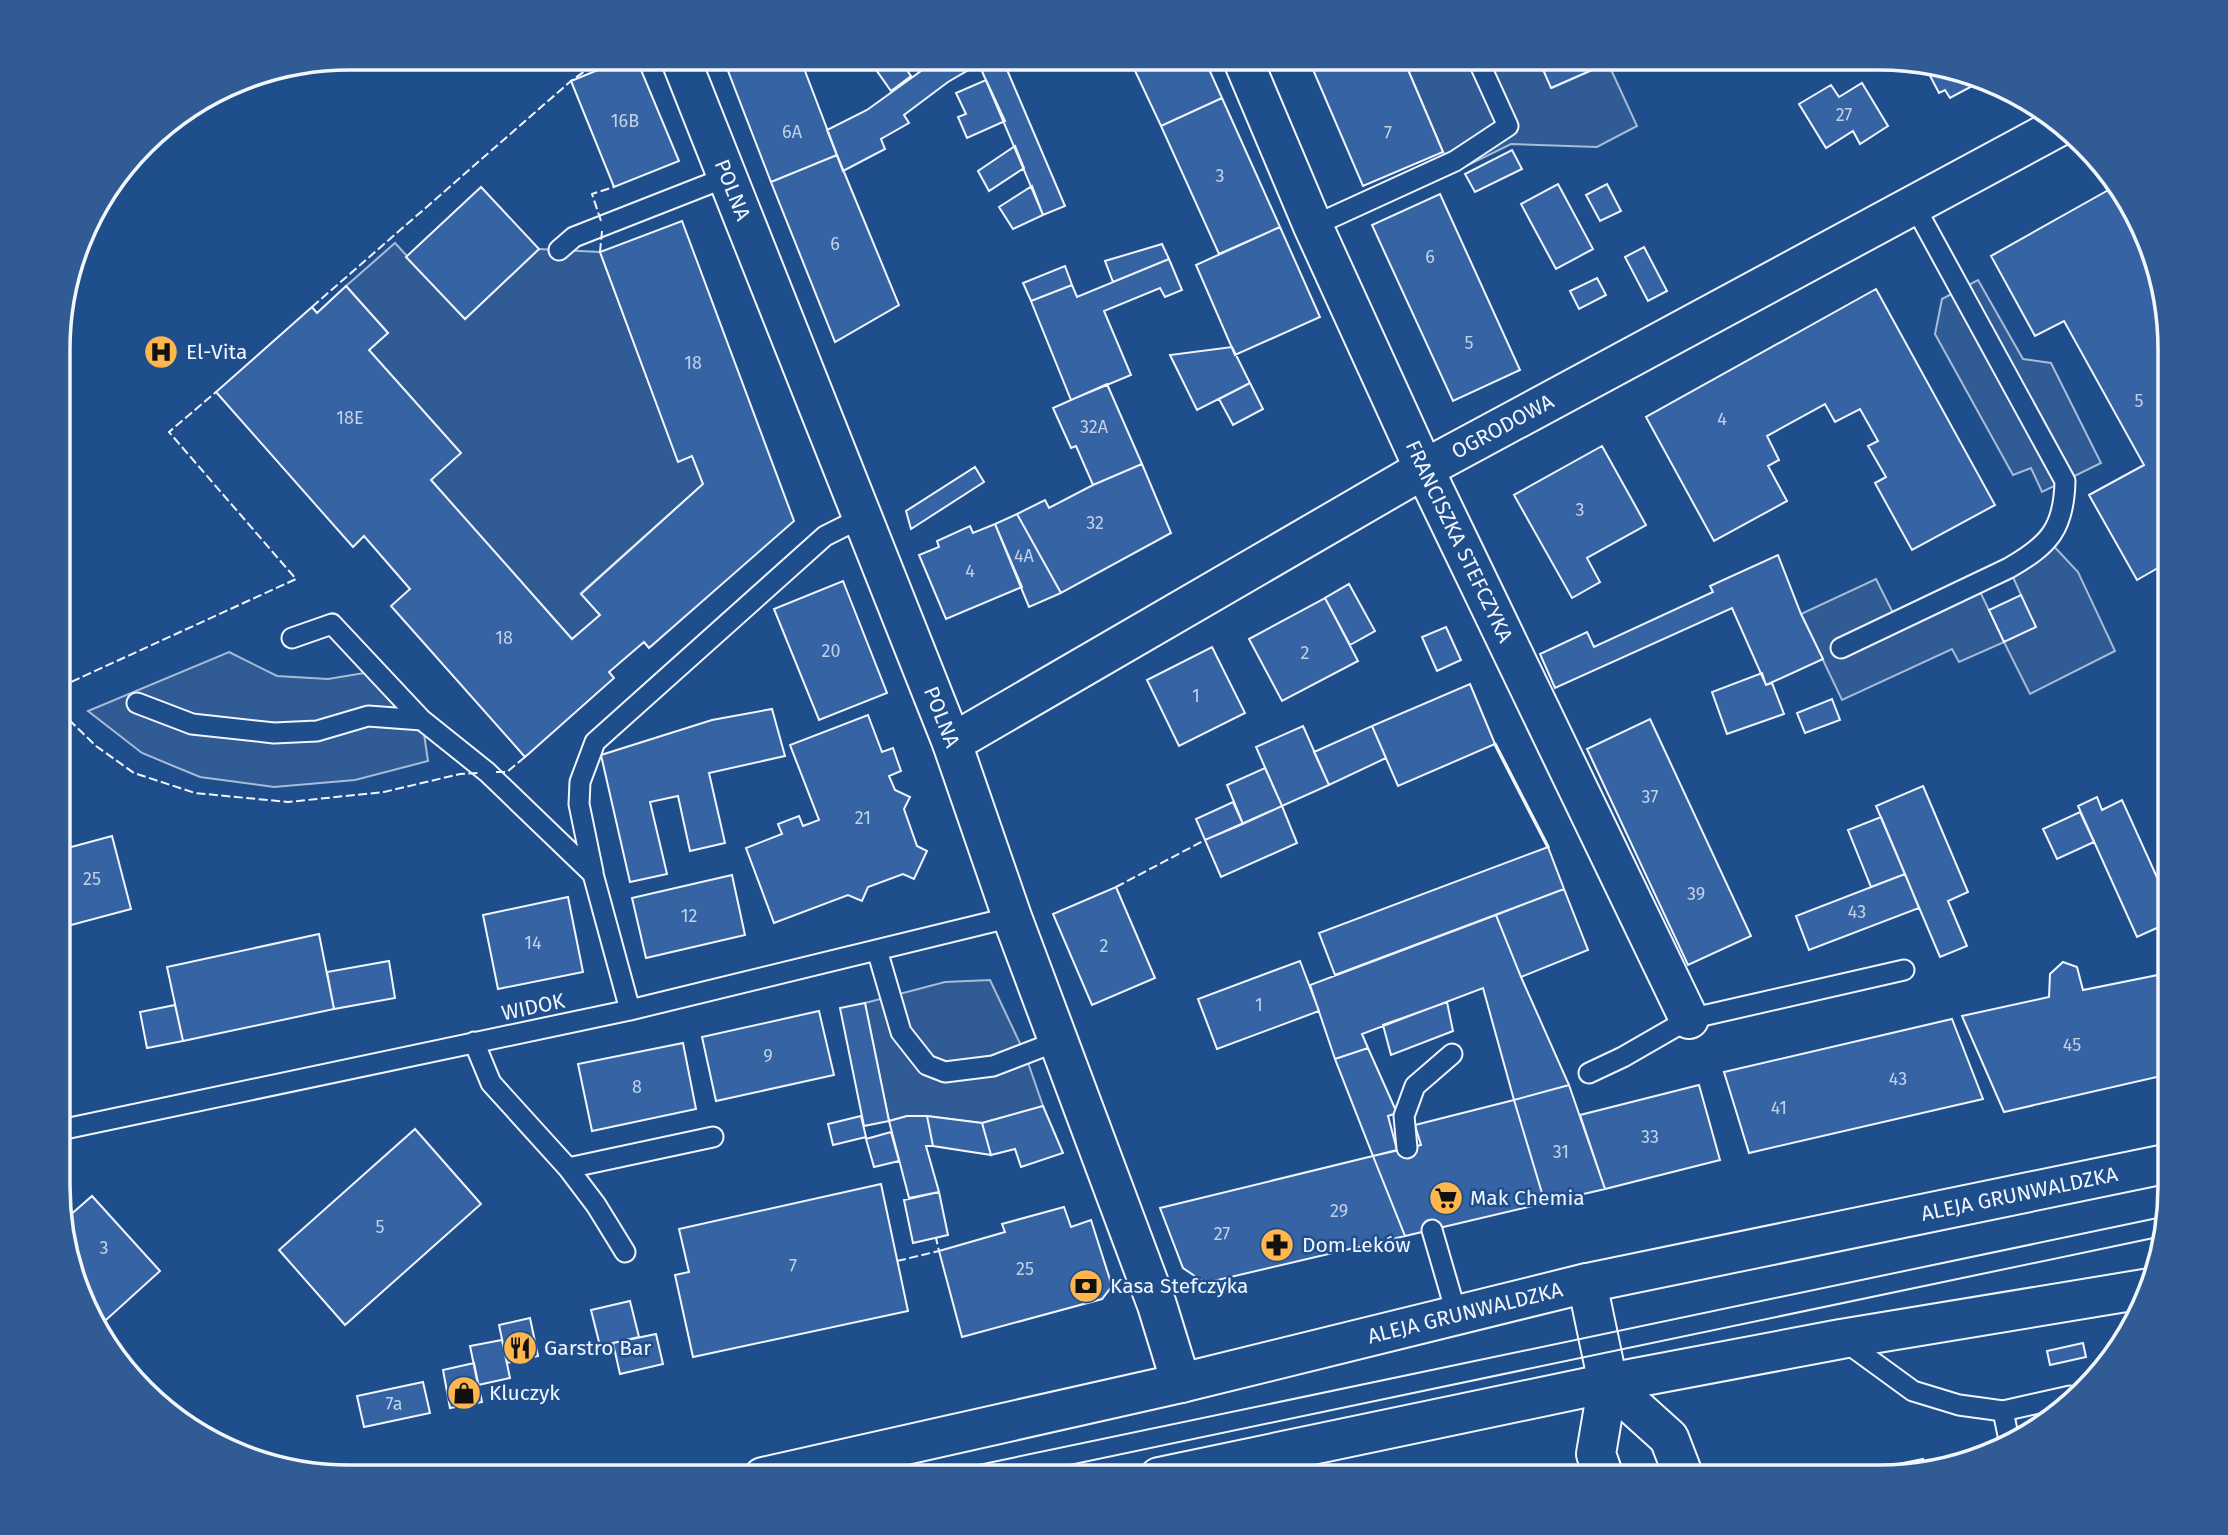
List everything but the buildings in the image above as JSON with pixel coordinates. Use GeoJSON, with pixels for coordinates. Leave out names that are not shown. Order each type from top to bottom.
{"type":"FeatureCollection","features":[{"type":"Feature","properties":{"kind":"street","name":"POLNA"},"geometry":{"type":"LineString","coordinates":[[685,70],[952,743],[1012,918],[1157,1305],[1181,1383]]}},
{"type":"Feature","properties":{"kind":"street","name":"FRANCISZKA STEFCZYKA"},"geometry":{"type":"LineString","coordinates":[[1247,70],[1313,226],[1424,468],[1689,1019]]}},
{"type":"Feature","properties":{"kind":"street","name":"OGRODOWA"},"geometry":{"type":"LineString","coordinates":[[952,743],[1424,468],[2052,130]]}},
{"type":"Feature","properties":{"kind":"street","name":"ALEJA GRUNWALDZKA"},"geometry":{"type":"LineString","coordinates":[[816,1465],[1181,1383],[1587,1283],[2158,1165]]}},
{"type":"Feature","properties":{"kind":"street"},"geometry":{"type":"LineString","coordinates":[[1587,1283],[1608,1383],[1595,1454],[1599,1465]]}},
{"type":"Feature","properties":{"kind":"street"},"geometry":{"type":"LineString","coordinates":[[1216,1465],[1608,1383],[1841,1339],[2138,1290]]}},
{"type":"Feature","properties":{"kind":"street"},"geometry":{"type":"LineString","coordinates":[[1608,1383],[1669,1438],[1679,1465]]}},
{"type":"Feature","properties":{"kind":"lane"},"geometry":{"type":"LineString","coordinates":[[1313,226],[1455,160],[1508,125],[1483,70]]}},
{"type":"Feature","properties":{"kind":"lane"},"geometry":{"type":"LineString","coordinates":[[559,250],[574,237],[727,177]]}},
{"type":"Feature","properties":{"kind":"lane"},"geometry":{"type":"LineString","coordinates":[[1841,648],[2034,554],[2048,540],[2065,501],[2065,481],[1914,205]]}},
{"type":"Feature","properties":{"kind":"lane"},"geometry":{"type":"LineString","coordinates":[[630,1010],[593,874],[579,804],[580,782],[595,742],[825,536],[861,518]]}},
{"type":"Feature","properties":{"kind":"lane"},"geometry":{"type":"LineString","coordinates":[[292,638],[332,624],[422,720],[487,772],[593,874]]}},
{"type":"Feature","properties":{"kind":"lane"},"geometry":{"type":"LineString","coordinates":[[137,703],[192,724],[274,733],[317,731],[368,716],[422,720]]}},
{"type":"Feature","properties":{"kind":"lane","name":"WIDOK"},"geometry":{"type":"LineString","coordinates":[[70,1128],[630,1010],[1012,918]]}},
{"type":"Feature","properties":{"kind":"lane"},"geometry":{"type":"LineString","coordinates":[[877,950],[901,1032],[927,1065],[945,1072],[993,1066],[1058,1041]]}},
{"type":"Feature","properties":{"kind":"lane"},"geometry":{"type":"LineString","coordinates":[[1589,1073],[1689,1019],[1904,970]]}},
{"type":"Feature","properties":{"kind":"lane"},"geometry":{"type":"LineString","coordinates":[[474,1042],[491,1083],[568,1168],[596,1205],[625,1252]]}},
{"type":"Feature","properties":{"kind":"lane"},"geometry":{"type":"LineString","coordinates":[[1407,1148],[1404,1116],[1415,1086],[1452,1054]]}},
{"type":"Feature","properties":{"kind":"lane"},"geometry":{"type":"LineString","coordinates":[[568,1168],[713,1137]]}},
{"type":"Feature","properties":{"kind":"lane"},"geometry":{"type":"LineString","coordinates":[[1432,1230],[1457,1316]]}},
{"type":"Feature","properties":{"kind":"lane"},"geometry":{"type":"LineString","coordinates":[[1841,1339],[1913,1391],[1959,1405],[2003,1411],[2060,1398]]}},
{"type":"Feature","properties":{"kind":"lane"},"geometry":{"type":"LineString","coordinates":[[2003,1411],[2007,1433]]}},
{"type":"Feature","properties":{"kind":"shaded area"},"geometry":{"type":"Polygon","coordinates":[[[1408,70],[1544,70],[1552,88],[1592,70],[1611,70],[1637,126],[1597,147],[1511,144],[1452,173],[1408,70]]]}},
{"type":"Feature","properties":{"kind":"shaded area"},"geometry":{"type":"Polygon","coordinates":[[[395,243],[465,319],[539,249],[600,252],[678,461],[692,456],[703,484],[581,593],[600,615],[572,639],[431,480],[369,350],[388,333],[346,286],[395,243]]]}},
{"type":"Feature","properties":{"kind":"shaded area"},"geometry":{"type":"Polygon","coordinates":[[[1978,280],[2023,359],[2051,363],[2101,463],[2042,492],[2031,468],[2013,475],[1935,334],[1942,299],[1978,280]]]}},
{"type":"Feature","properties":{"kind":"shaded area"},"geometry":{"type":"Polygon","coordinates":[[[2048,540],[2078,572],[2115,651],[2030,694],[2004,642],[2021,595],[2009,568],[2048,540]]]}},
{"type":"Feature","properties":{"kind":"shaded area"},"geometry":{"type":"Polygon","coordinates":[[[1876,579],[1897,621],[1976,583],[2004,642],[1959,662],[1952,649],[1842,700],[1801,614],[1876,579]]]}},
{"type":"Feature","properties":{"kind":"shaded area"},"geometry":{"type":"Polygon","coordinates":[[[229,652],[277,676],[328,679],[376,671],[422,720],[428,761],[355,780],[274,787],[200,777],[142,753],[88,711],[229,652]]]}},
{"type":"Feature","properties":{"kind":"shaded area"},"geometry":{"type":"Polygon","coordinates":[[[990,980],[1025,1054],[1043,1106],[982,1123],[927,1116],[907,1116],[889,1121],[865,1003],[945,982],[990,980]]]}},
{"type":"Feature","properties":{"kind":"tram line"},"geometry":{"type":"LineString","coordinates":[[978,1465],[2156,1218]]}},
{"type":"Feature","properties":{"kind":"tram line"},"geometry":{"type":"LineString","coordinates":[[1069,1465],[2153,1238]]}},
{"type":"Feature","properties":{"kind":"fence"},"geometry":{"type":"LineString","coordinates":[[312,307],[586,70]]}},
{"type":"Feature","properties":{"kind":"fence"},"geometry":{"type":"LineString","coordinates":[[601,221],[592,194],[614,187]]}},
{"type":"Feature","properties":{"kind":"fence"},"geometry":{"type":"LineString","coordinates":[[600,252],[602,231]]}},
{"type":"Feature","properties":{"kind":"fence"},"geometry":{"type":"LineString","coordinates":[[70,682],[296,579],[169,432],[216,392]]}},
{"type":"Feature","properties":{"kind":"fence"},"geometry":{"type":"LineString","coordinates":[[70,721],[96,746],[134,773],[195,793],[288,802],[384,792],[460,774],[479,773]]}},
{"type":"Feature","properties":{"kind":"fence"},"geometry":{"type":"LineString","coordinates":[[496,772],[507,772],[525,757]]}},
{"type":"Feature","properties":{"kind":"fence"},"geometry":{"type":"LineString","coordinates":[[1116,887],[1205,840]]}},
{"type":"Feature","properties":{"kind":"fence"},"geometry":{"type":"LineString","coordinates":[[897,1261],[939,1251],[936,1238]]}},
{"type":"Feature","properties":{"kind":"wall"},"geometry":{"type":"LineString","coordinates":[[1495,744],[1548,847]]}},
{"type":"Feature","properties":{"kind":"place","name":"El-Vita"},"geometry":{"type":"Point","coordinates":[161,352]}},
{"type":"Feature","properties":{"kind":"place","name":"Mak Chemia"},"geometry":{"type":"Point","coordinates":[1446,1198]}},
{"type":"Feature","properties":{"kind":"place","name":"Dom Leków"},"geometry":{"type":"Point","coordinates":[1277,1245]}},
{"type":"Feature","properties":{"kind":"place","name":"Kasa Stefczyka"},"geometry":{"type":"Point","coordinates":[1086,1286]}},
{"type":"Feature","properties":{"kind":"place","name":"Garstro Bar"},"geometry":{"type":"Point","coordinates":[520,1348]}},
{"type":"Feature","properties":{"kind":"place","name":"Kluczyk"},"geometry":{"type":"Point","coordinates":[464,1393]}}]}
